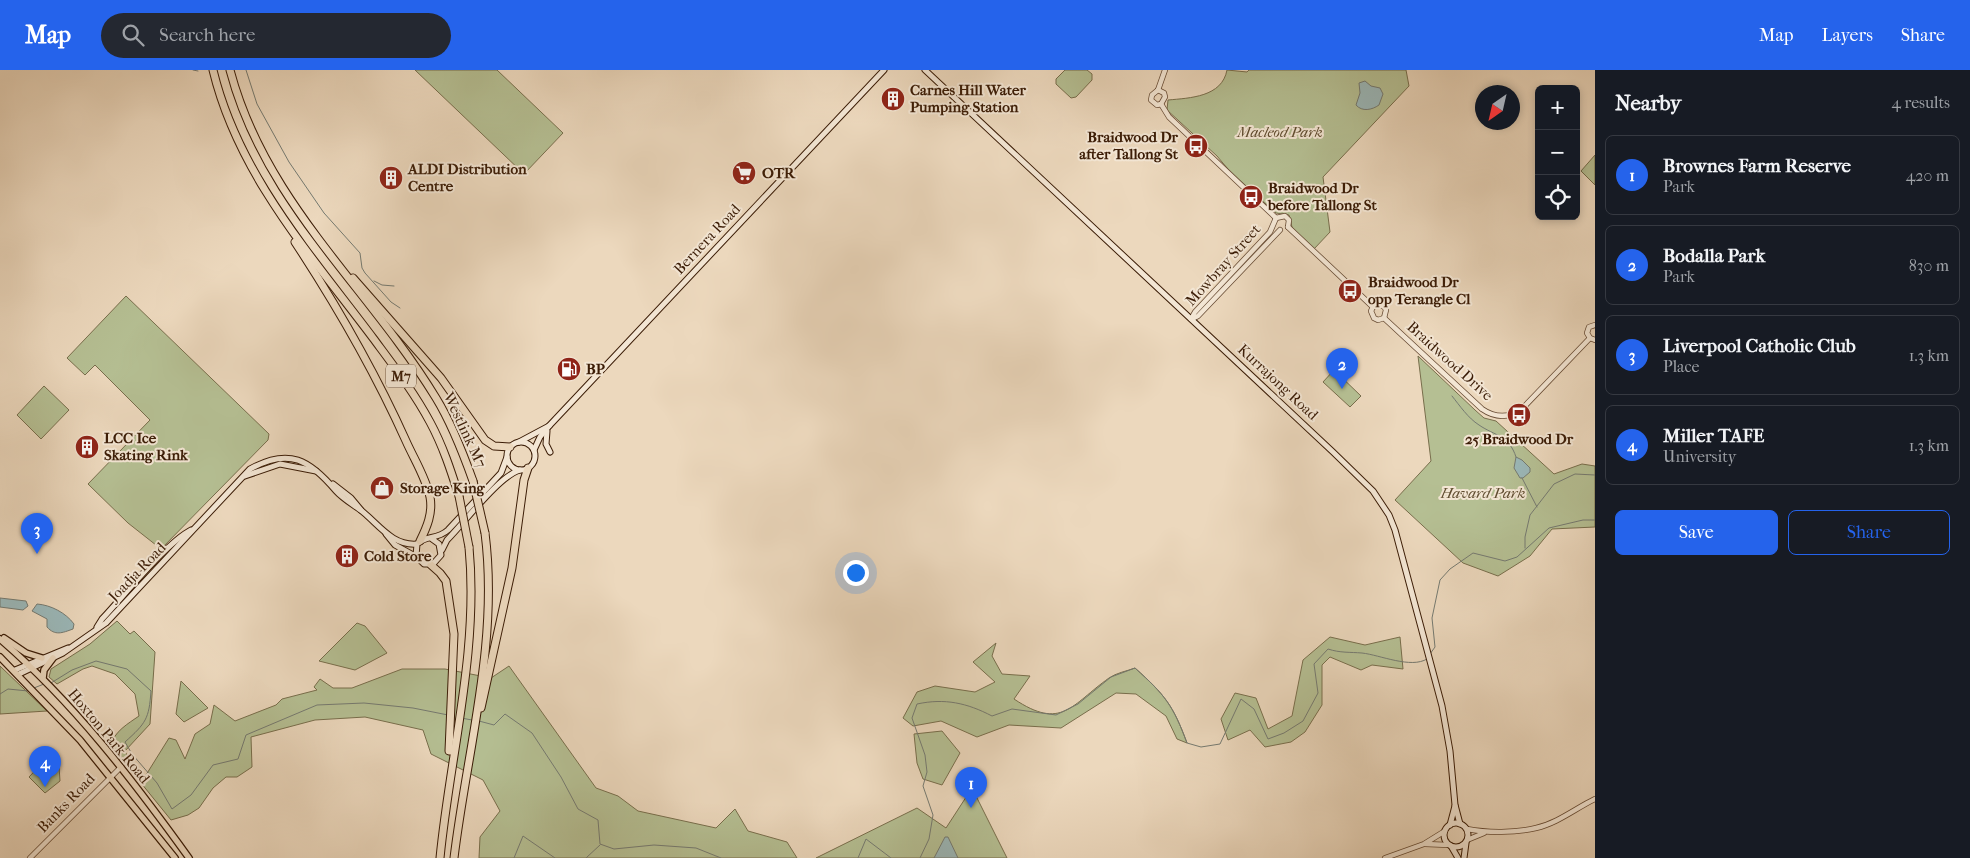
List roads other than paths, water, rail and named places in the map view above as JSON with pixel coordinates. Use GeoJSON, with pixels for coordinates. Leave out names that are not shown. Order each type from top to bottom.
{"type":"FeatureCollection","features":[{"type":"Feature","properties":{"kind":"highway","name":"Westlink M7"},"geometry":{"type":"LineString","coordinates":[[213,70],[216,84],[236,140],[256,178],[278,213],[416,397],[436,434],[459,496],[470,547],[472,599],[468,652],[447,792],[440,858]]}},
{"type":"Feature","properties":{"kind":"highway","name":"Westlink M7"},"geometry":{"type":"LineString","coordinates":[[230,70],[251,132],[288,198],[427,385],[455,435],[473,481],[484,533],[489,599],[485,654],[454,858]]}},
{"type":"Feature","properties":{"kind":"highway"},"geometry":{"type":"LineString","coordinates":[[251,132],[320,237],[347,272],[447,385],[485,440],[494,446],[510,447]]}},
{"type":"Feature","properties":{"kind":"highway"},"geometry":{"type":"LineString","coordinates":[[256,178],[268,204],[316,274],[353,335],[390,406],[430,498],[430,518],[419,543]]}},
{"type":"Feature","properties":{"kind":"highway"},"geometry":{"type":"LineString","coordinates":[[469,762],[512,568],[524,469]]}},
{"type":"Feature","properties":{"kind":"highway"},"geometry":{"type":"LineString","coordinates":[[430,565],[446,581],[455,650],[447,792]]}},
{"type":"Feature","properties":{"kind":"main road","name":"Bernera Road"},"geometry":{"type":"LineString","coordinates":[[534,450],[540,437],[884,70]]}},
{"type":"Feature","properties":{"kind":"main road","name":"Kurrajong Road"},"geometry":{"type":"LineString","coordinates":[[924,70],[1357,474],[1379,498],[1395,530],[1435,678],[1450,751],[1455,805]]}},
{"type":"Feature","properties":{"kind":"main road","name":"Bernera Road"},"geometry":{"type":"LineString","coordinates":[[520,442],[548,429]]}},
{"type":"Feature","properties":{"kind":"main road"},"geometry":{"type":"LineString","coordinates":[[548,429],[546,444],[550,452]]}},
{"type":"Feature","properties":{"kind":"main road"},"geometry":{"type":"LineString","coordinates":[[317,471],[356,502],[363,512],[395,545],[416,556],[421,563],[430,565],[438,560],[447,540],[498,485],[510,474],[524,469],[534,461],[534,450],[528,444],[520,442],[510,447],[501,473],[443,535],[419,543],[403,544],[386,534]]}},
{"type":"Feature","properties":{"kind":"main road"},"geometry":{"type":"LineString","coordinates":[[507,457],[510,465],[524,469]]}},
{"type":"Feature","properties":{"kind":"main road","name":"Joadja Road"},"geometry":{"type":"LineString","coordinates":[[17,672],[53,658],[113,616],[187,538],[191,530],[258,464],[280,458],[307,463],[317,471]]}},
{"type":"Feature","properties":{"kind":"main road","name":"Joadja Road"},"geometry":{"type":"LineString","coordinates":[[245,476],[280,464],[317,471]]}},
{"type":"Feature","properties":{"kind":"main road"},"geometry":{"type":"LineString","coordinates":[[432,539],[439,544],[441,552]]}},
{"type":"Feature","properties":{"kind":"main road"},"geometry":{"type":"LineString","coordinates":[[416,556],[419,543]]}},
{"type":"Feature","properties":{"kind":"main road"},"geometry":{"type":"LineString","coordinates":[[0,637],[26,653],[42,658]]}},
{"type":"Feature","properties":{"kind":"main road","name":"Hoxton Park Road"},"geometry":{"type":"LineString","coordinates":[[0,637],[43,677],[77,713],[121,767],[189,858]]}},
{"type":"Feature","properties":{"kind":"main road","name":"Joadja Road"},"geometry":{"type":"LineString","coordinates":[[31,666],[42,658],[68,648]]}},
{"type":"Feature","properties":{"kind":"main road","name":"Hoxton Park Road"},"geometry":{"type":"LineString","coordinates":[[0,657],[17,672],[111,776],[175,858]]}},
{"type":"Feature","properties":{"kind":"main road"},"geometry":{"type":"LineString","coordinates":[[43,677],[44,670],[53,658]]}},
{"type":"Feature","properties":{"kind":"main road"},"geometry":{"type":"LineString","coordinates":[[1455,805],[1460,824],[1467,829],[1464,858]]}},
{"type":"Feature","properties":{"kind":"main road"},"geometry":{"type":"LineString","coordinates":[[1455,805],[1450,825],[1445,831],[1444,838],[1458,858]]}},
{"type":"Feature","properties":{"kind":"main road"},"geometry":{"type":"LineString","coordinates":[[1450,825],[1460,824]]}},
{"type":"Feature","properties":{"kind":"main road"},"geometry":{"type":"LineString","coordinates":[[1450,845],[1459,847],[1466,841]]}},
{"type":"Feature","properties":{"kind":"street"},"geometry":{"type":"LineString","coordinates":[[1161,104],[1154,104],[1151,98],[1153,93],[1158,90],[1165,70]]}},
{"type":"Feature","properties":{"kind":"street"},"geometry":{"type":"LineString","coordinates":[[1158,90],[1165,97],[1161,104]]}},
{"type":"Feature","properties":{"kind":"street"},"geometry":{"type":"LineString","coordinates":[[1161,104],[1169,117],[1276,218]]}},
{"type":"Feature","properties":{"kind":"street"},"geometry":{"type":"LineString","coordinates":[[1280,215],[1286,216],[1289,220],[1288,227],[1280,230],[1274,223],[1276,218],[1280,215]]}},
{"type":"Feature","properties":{"kind":"street","name":"Mowbray Street"},"geometry":{"type":"LineString","coordinates":[[1192,319],[1194,312],[1270,232],[1274,223]]}},
{"type":"Feature","properties":{"kind":"street"},"geometry":{"type":"LineString","coordinates":[[1288,227],[1373,307]]}},
{"type":"Feature","properties":{"kind":"street","name":"Mowbray Street"},"geometry":{"type":"LineString","coordinates":[[1192,319],[1198,316],[1280,230]]}},
{"type":"Feature","properties":{"kind":"street"},"geometry":{"type":"LineString","coordinates":[[1377,305],[1384,306],[1386,313],[1384,318],[1378,320],[1374,318],[1371,314],[1373,307],[1377,305]]}},
{"type":"Feature","properties":{"kind":"street","name":"Braidwood Drive"},"geometry":{"type":"LineString","coordinates":[[1384,318],[1482,409],[1499,416],[1512,415],[1524,407],[1592,339]]}},
{"type":"Feature","properties":{"kind":"street"},"geometry":{"type":"LineString","coordinates":[[1592,339],[1588,329],[1595,325]]}},
{"type":"Feature","properties":{"kind":"street","name":"Banks Road"},"geometry":{"type":"LineString","coordinates":[[30,858],[121,767]]}},
{"type":"Feature","properties":{"kind":"street"},"geometry":{"type":"LineString","coordinates":[[1467,829],[1485,832],[1536,828],[1571,813],[1595,799]]}},
{"type":"Feature","properties":{"kind":"street"},"geometry":{"type":"LineString","coordinates":[[1385,858],[1424,844],[1445,831]]}},
{"type":"Feature","properties":{"kind":"street"},"geometry":{"type":"LineString","coordinates":[[1466,841],[1485,832]]}},
{"type":"Feature","properties":{"kind":"street"},"geometry":{"type":"LineString","coordinates":[[1424,844],[1450,845]]}},
{"type":"Feature","properties":{"kind":"water"},"geometry":{"type":"Polygon","coordinates":[[[1365,81],[1371,86],[1380,88],[1383,94],[1379,105],[1367,110],[1361,109],[1356,105],[1360,93],[1359,83],[1365,81]]]}},
{"type":"Feature","properties":{"kind":"water"},"geometry":{"type":"Polygon","coordinates":[[[1516,457],[1530,468],[1530,472],[1523,478],[1520,478],[1514,468],[1516,457]]]}},
{"type":"Feature","properties":{"kind":"water"},"geometry":{"type":"Polygon","coordinates":[[[0,598],[26,601],[28,606],[23,610],[0,607],[0,598]]]}},
{"type":"Feature","properties":{"kind":"water"},"geometry":{"type":"Polygon","coordinates":[[[37,604],[48,606],[62,613],[74,624],[73,629],[59,633],[50,630],[47,627],[47,619],[32,611],[37,604]]]}},
{"type":"Feature","properties":{"kind":"water"},"geometry":{"type":"Polygon","coordinates":[[[945,837],[948,837],[958,858],[934,858],[945,837]]]}},
{"type":"Feature","properties":{"kind":"waterway"},"geometry":{"type":"LineString","coordinates":[[193,70],[198,71]]}},
{"type":"Feature","properties":{"kind":"waterway"},"geometry":{"type":"LineString","coordinates":[[246,70],[257,104],[289,162],[324,213],[360,253],[362,268],[365,273],[391,302],[400,308]]}},
{"type":"Feature","properties":{"kind":"waterway"},"geometry":{"type":"LineString","coordinates":[[374,281],[382,285],[394,286]]}},
{"type":"Feature","properties":{"kind":"waterway"},"geometry":{"type":"LineString","coordinates":[[1452,396],[1464,412],[1475,422],[1510,444],[1516,457]]}},
{"type":"Feature","properties":{"kind":"waterway"},"geometry":{"type":"LineString","coordinates":[[1525,548],[1525,537],[1530,515],[1554,484],[1575,474],[1595,475]]}},
{"type":"Feature","properties":{"kind":"waterway"},"geometry":{"type":"LineString","coordinates":[[1522,478],[1537,507]]}},
{"type":"Feature","properties":{"kind":"waterway"},"geometry":{"type":"LineString","coordinates":[[1430,654],[1435,647],[1432,618],[1440,580],[1450,569],[1473,553],[1505,561],[1517,557],[1549,528],[1583,520],[1595,520]]}},
{"type":"Feature","properties":{"kind":"waterway"},"geometry":{"type":"LineString","coordinates":[[920,858],[929,839],[933,815],[923,786],[927,772],[925,755],[912,718],[917,704],[927,702],[956,703],[992,716],[1012,709],[1056,715],[1078,704],[1111,677],[1135,668],[1167,701],[1187,743],[1201,747],[1220,744],[1241,699],[1254,709],[1268,739],[1284,733],[1303,721],[1318,693],[1314,664],[1328,649],[1369,654],[1413,663],[1427,659]]}},
{"type":"Feature","properties":{"kind":"waterway"},"geometry":{"type":"LineString","coordinates":[[51,683],[72,670],[96,661],[127,669],[151,691],[145,720],[138,730],[125,742],[132,754],[157,783],[172,809],[191,795],[213,765],[238,759],[246,735],[317,705],[364,703],[413,708],[448,715]]}},
{"type":"Feature","properties":{"kind":"waterway"},"geometry":{"type":"LineString","coordinates":[[34,688],[44,684]]}},
{"type":"Feature","properties":{"kind":"waterway"},"geometry":{"type":"LineString","coordinates":[[0,694],[8,689],[28,691]]}},
{"type":"Feature","properties":{"kind":"waterway"},"geometry":{"type":"LineString","coordinates":[[479,721],[494,725],[505,714],[532,733],[561,777],[578,809],[598,820],[600,844],[614,849],[654,845],[696,848],[721,858]]}},
{"type":"Feature","properties":{"kind":"waterway"},"geometry":{"type":"LineString","coordinates":[[461,718],[472,720]]}},
{"type":"Feature","properties":{"kind":"waterway"},"geometry":{"type":"LineString","coordinates":[[514,858],[523,836],[555,858]]}},
{"type":"Feature","properties":{"kind":"waterway"},"geometry":{"type":"LineString","coordinates":[[858,858],[866,839],[891,858]]}},
{"type":"Feature","properties":{"kind":"waterway"},"geometry":{"type":"LineString","coordinates":[[586,858],[600,845]]}},
{"type":"Feature","properties":{"kind":"place","name":"Carnes Hill Water Pumping Station"},"geometry":{"type":"Point","coordinates":[893,99]}},
{"type":"Feature","properties":{"kind":"place","name":"Braidwood Dr after Tallong St"},"geometry":{"type":"Point","coordinates":[1196,146]}},
{"type":"Feature","properties":{"kind":"place","name":"OTR"},"geometry":{"type":"Point","coordinates":[744,173]}},
{"type":"Feature","properties":{"kind":"place","name":"ALDI Distribution Centre"},"geometry":{"type":"Point","coordinates":[391,178]}},
{"type":"Feature","properties":{"kind":"place","name":"Braidwood Dr before Tallong St"},"geometry":{"type":"Point","coordinates":[1251,197]}},
{"type":"Feature","properties":{"kind":"place","name":"Braidwood Dr opp Terangle Cl"},"geometry":{"type":"Point","coordinates":[1350,291]}},
{"type":"Feature","properties":{"kind":"place","name":"BP"},"geometry":{"type":"Point","coordinates":[569,369]}},
{"type":"Feature","properties":{"kind":"place","name":"Bodalla Park"},"geometry":{"type":"Point","coordinates":[1342,389]}},
{"type":"Feature","properties":{"kind":"place","name":"25 Braidwood Dr"},"geometry":{"type":"Point","coordinates":[1519,415]}},
{"type":"Feature","properties":{"kind":"place","name":"LCC Ice Skating Rink"},"geometry":{"type":"Point","coordinates":[87,447]}},
{"type":"Feature","properties":{"kind":"place","name":"Storage King"},"geometry":{"type":"Point","coordinates":[382,488]}},
{"type":"Feature","properties":{"kind":"place","name":"Liverpool Catholic Club"},"geometry":{"type":"Point","coordinates":[37,554]}},
{"type":"Feature","properties":{"kind":"place","name":"Cold Store"},"geometry":{"type":"Point","coordinates":[347,556]}},
{"type":"Feature","properties":{"kind":"place","name":"Miller TAFE"},"geometry":{"type":"Point","coordinates":[45,787]}},
{"type":"Feature","properties":{"kind":"place","name":"Brownes Farm Reserve"},"geometry":{"type":"Point","coordinates":[971,808]}},
{"type":"Feature","properties":{"kind":"park label","name":"Macleod Park"},"geometry":{"type":"Point","coordinates":[1280,132]}},
{"type":"Feature","properties":{"kind":"park label","name":"Havard Park"},"geometry":{"type":"Point","coordinates":[1483,493]}}]}
